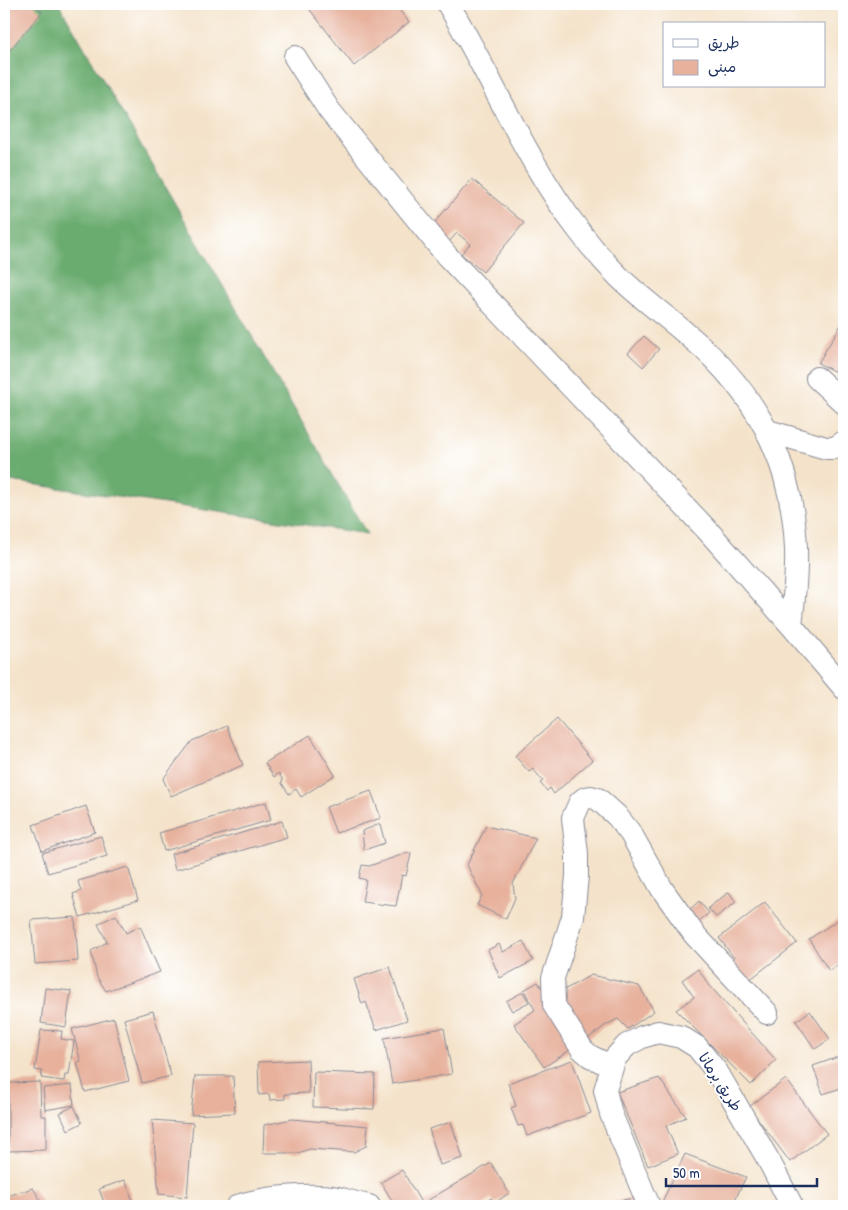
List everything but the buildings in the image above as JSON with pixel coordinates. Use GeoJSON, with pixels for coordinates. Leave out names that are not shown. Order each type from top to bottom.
{"type":"FeatureCollection","features":[{"type":"Feature","properties":{"kind":"street"},"geometry":{"type":"LineString","coordinates":[[448,4],[472,44],[525,148],[550,190],[581,234],[620,277],[703,349],[732,378],[768,431],[781,460],[790,497],[796,549],[792,625]]}},
{"type":"Feature","properties":{"kind":"street"},"geometry":{"type":"LineString","coordinates":[[295,57],[329,110],[447,256],[709,532],[792,625],[844,688]]}},
{"type":"Feature","properties":{"kind":"street"},"geometry":{"type":"LineString","coordinates":[[817,378],[844,403]]}},
{"type":"Feature","properties":{"kind":"street"},"geometry":{"type":"LineString","coordinates":[[768,431],[826,448],[835,448],[844,442]]}},
{"type":"Feature","properties":{"kind":"street"},"geometry":{"type":"LineString","coordinates":[[612,1067],[590,1056],[582,1049],[554,1005],[553,996],[552,978],[573,916],[577,861],[573,818],[577,807],[584,798],[598,799],[617,816],[631,834],[662,889],[694,934],[767,1013]]}},
{"type":"Feature","properties":{"kind":"street","name":"طريق برمانا"},"geometry":{"type":"LineString","coordinates":[[649,1206],[611,1114],[606,1090],[615,1058],[628,1045],[642,1037],[658,1032],[681,1037],[697,1047],[716,1072],[770,1160],[792,1206]]}},
{"type":"Feature","properties":{"kind":"street"},"geometry":{"type":"LineString","coordinates":[[238,1206],[250,1202],[278,1198],[308,1197],[336,1198],[369,1206]]}},
{"type":"Feature","properties":{"kind":"green space"},"geometry":{"type":"Polygon","coordinates":[[[4,4],[59,4],[367,534],[4,480],[4,4]]]}}]}
